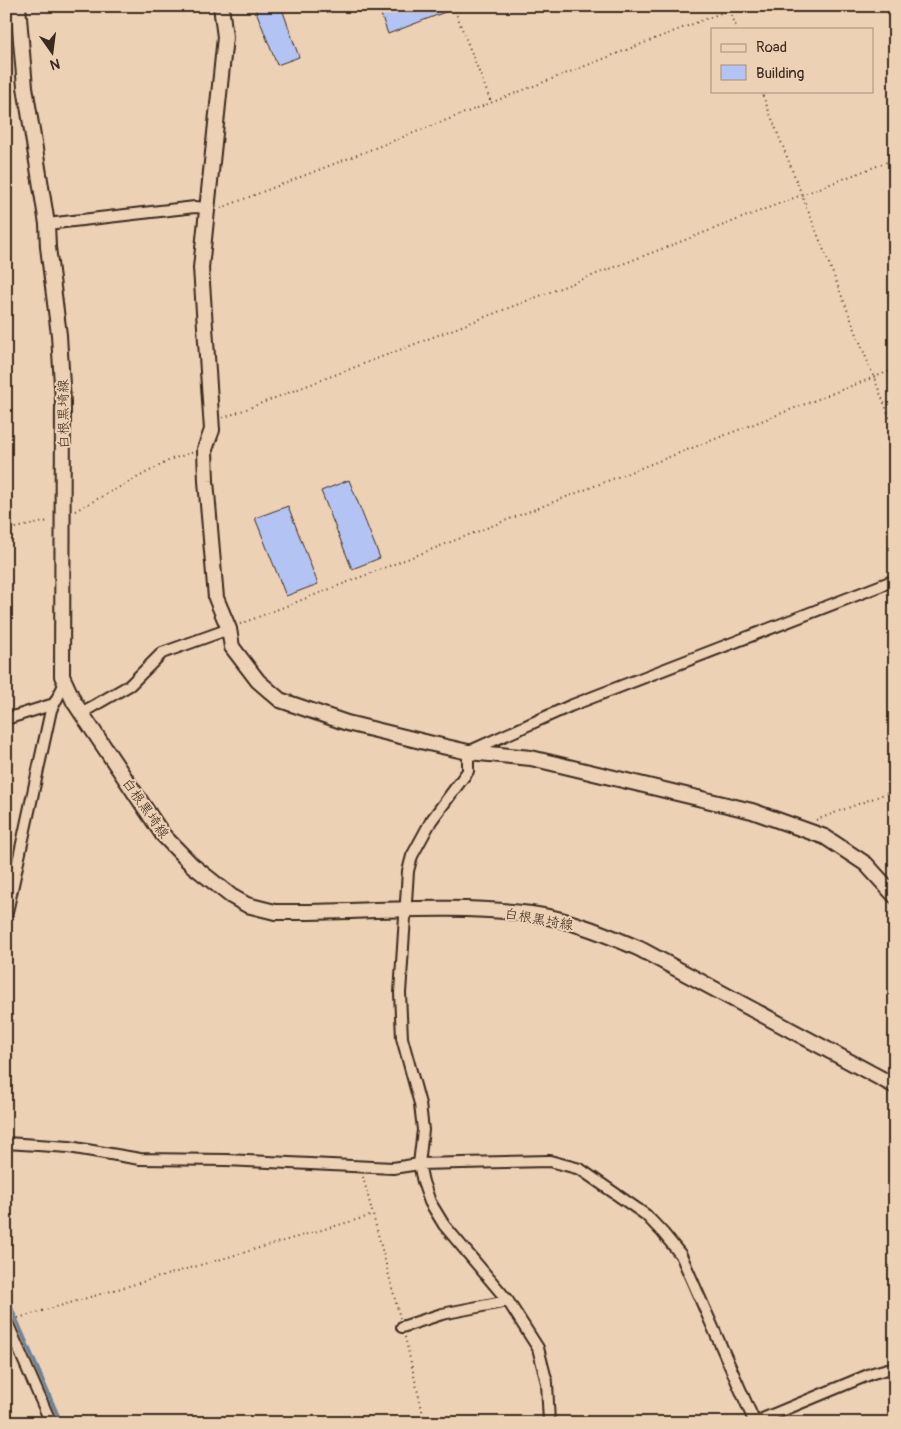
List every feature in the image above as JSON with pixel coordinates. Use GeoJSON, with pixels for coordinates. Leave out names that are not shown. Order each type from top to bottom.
{"type":"FeatureCollection","features":[{"type":"Feature","properties":{"kind":"main road","name":"白根黒埼線"},"geometry":{"type":"LineString","coordinates":[[18,6],[25,87],[47,224],[48,248],[60,335],[63,402],[61,518],[63,647],[61,653],[64,685],[163,836],[192,865],[232,896],[247,904],[275,912],[494,911],[532,914],[599,931],[640,949],[895,1086]]}},
{"type":"Feature","properties":{"kind":"main road"},"geometry":{"type":"LineString","coordinates":[[221,6],[225,37],[201,268],[212,430],[205,448],[206,481],[216,598],[229,629],[232,647],[258,681],[280,700],[347,723],[468,752],[530,758],[752,811],[825,837],[866,864],[895,896]]}},
{"type":"Feature","properties":{"kind":"street"},"geometry":{"type":"LineString","coordinates":[[47,224],[195,207],[206,208]]}},
{"type":"Feature","properties":{"kind":"street"},"geometry":{"type":"LineString","coordinates":[[549,1423],[547,1383],[538,1348],[508,1302],[444,1225],[430,1202],[419,1164],[423,1130],[420,1104],[402,1038],[400,993],[408,871],[412,856],[431,821],[468,771],[468,752],[570,706],[895,580]]}},
{"type":"Feature","properties":{"kind":"street"},"geometry":{"type":"LineString","coordinates":[[82,712],[130,685],[162,653],[229,629]]}},
{"type":"Feature","properties":{"kind":"street"},"geometry":{"type":"LineString","coordinates":[[6,917],[54,704],[64,685]]}},
{"type":"Feature","properties":{"kind":"street"},"geometry":{"type":"LineString","coordinates":[[6,719],[54,704]]}},
{"type":"Feature","properties":{"kind":"street"},"geometry":{"type":"LineString","coordinates":[[6,1143],[69,1146],[140,1159],[360,1165],[392,1168],[419,1164],[550,1161],[568,1164],[580,1169],[646,1215],[681,1255],[755,1422],[873,1373],[895,1368]]}},
{"type":"Feature","properties":{"kind":"street"},"geometry":{"type":"LineString","coordinates":[[402,1327],[442,1314],[508,1302]]}},
{"type":"Feature","properties":{"kind":"street"},"geometry":{"type":"LineString","coordinates":[[6,1321],[50,1423]]}},
{"type":"Feature","properties":{"kind":"path"},"geometry":{"type":"LineString","coordinates":[[453,6],[491,102]]}},
{"type":"Feature","properties":{"kind":"path"},"geometry":{"type":"LineString","coordinates":[[728,6],[737,28]]}},
{"type":"Feature","properties":{"kind":"path"},"geometry":{"type":"LineString","coordinates":[[206,208],[216,210],[738,6]]}},
{"type":"Feature","properties":{"kind":"path"},"geometry":{"type":"LineString","coordinates":[[762,92],[895,431]]}},
{"type":"Feature","properties":{"kind":"path"},"geometry":{"type":"LineString","coordinates":[[211,423],[895,158]]}},
{"type":"Feature","properties":{"kind":"path"},"geometry":{"type":"LineString","coordinates":[[229,629],[895,369]]}},
{"type":"Feature","properties":{"kind":"path"},"geometry":{"type":"LineString","coordinates":[[6,530],[61,518],[172,459],[205,448]]}},
{"type":"Feature","properties":{"kind":"path"},"geometry":{"type":"LineString","coordinates":[[798,827],[895,790]]}},
{"type":"Feature","properties":{"kind":"path"},"geometry":{"type":"LineString","coordinates":[[360,1165],[425,1423]]}},
{"type":"Feature","properties":{"kind":"path"},"geometry":{"type":"LineString","coordinates":[[6,1321],[373,1215]]}},
{"type":"Feature","properties":{"kind":"path"},"geometry":{"type":"LineString","coordinates":[[404,1423],[424,1417]]}},
{"type":"Feature","properties":{"kind":"building"},"geometry":{"type":"Polygon","coordinates":[[[254,6],[281,6],[299,57],[277,65],[254,6]]]}},
{"type":"Feature","properties":{"kind":"building"},"geometry":{"type":"Polygon","coordinates":[[[378,6],[458,6],[458,7],[388,34],[378,6]]]}},
{"type":"Feature","properties":{"kind":"building"},"geometry":{"type":"Polygon","coordinates":[[[349,480],[380,558],[352,569],[321,491],[349,480]]]}},
{"type":"Feature","properties":{"kind":"building"},"geometry":{"type":"Polygon","coordinates":[[[288,506],[318,584],[286,596],[255,518],[288,506]]]}},
{"type":"Feature","properties":{"kind":"waterway"},"geometry":{"type":"LineString","coordinates":[[6,1296],[61,1423]]}}]}
